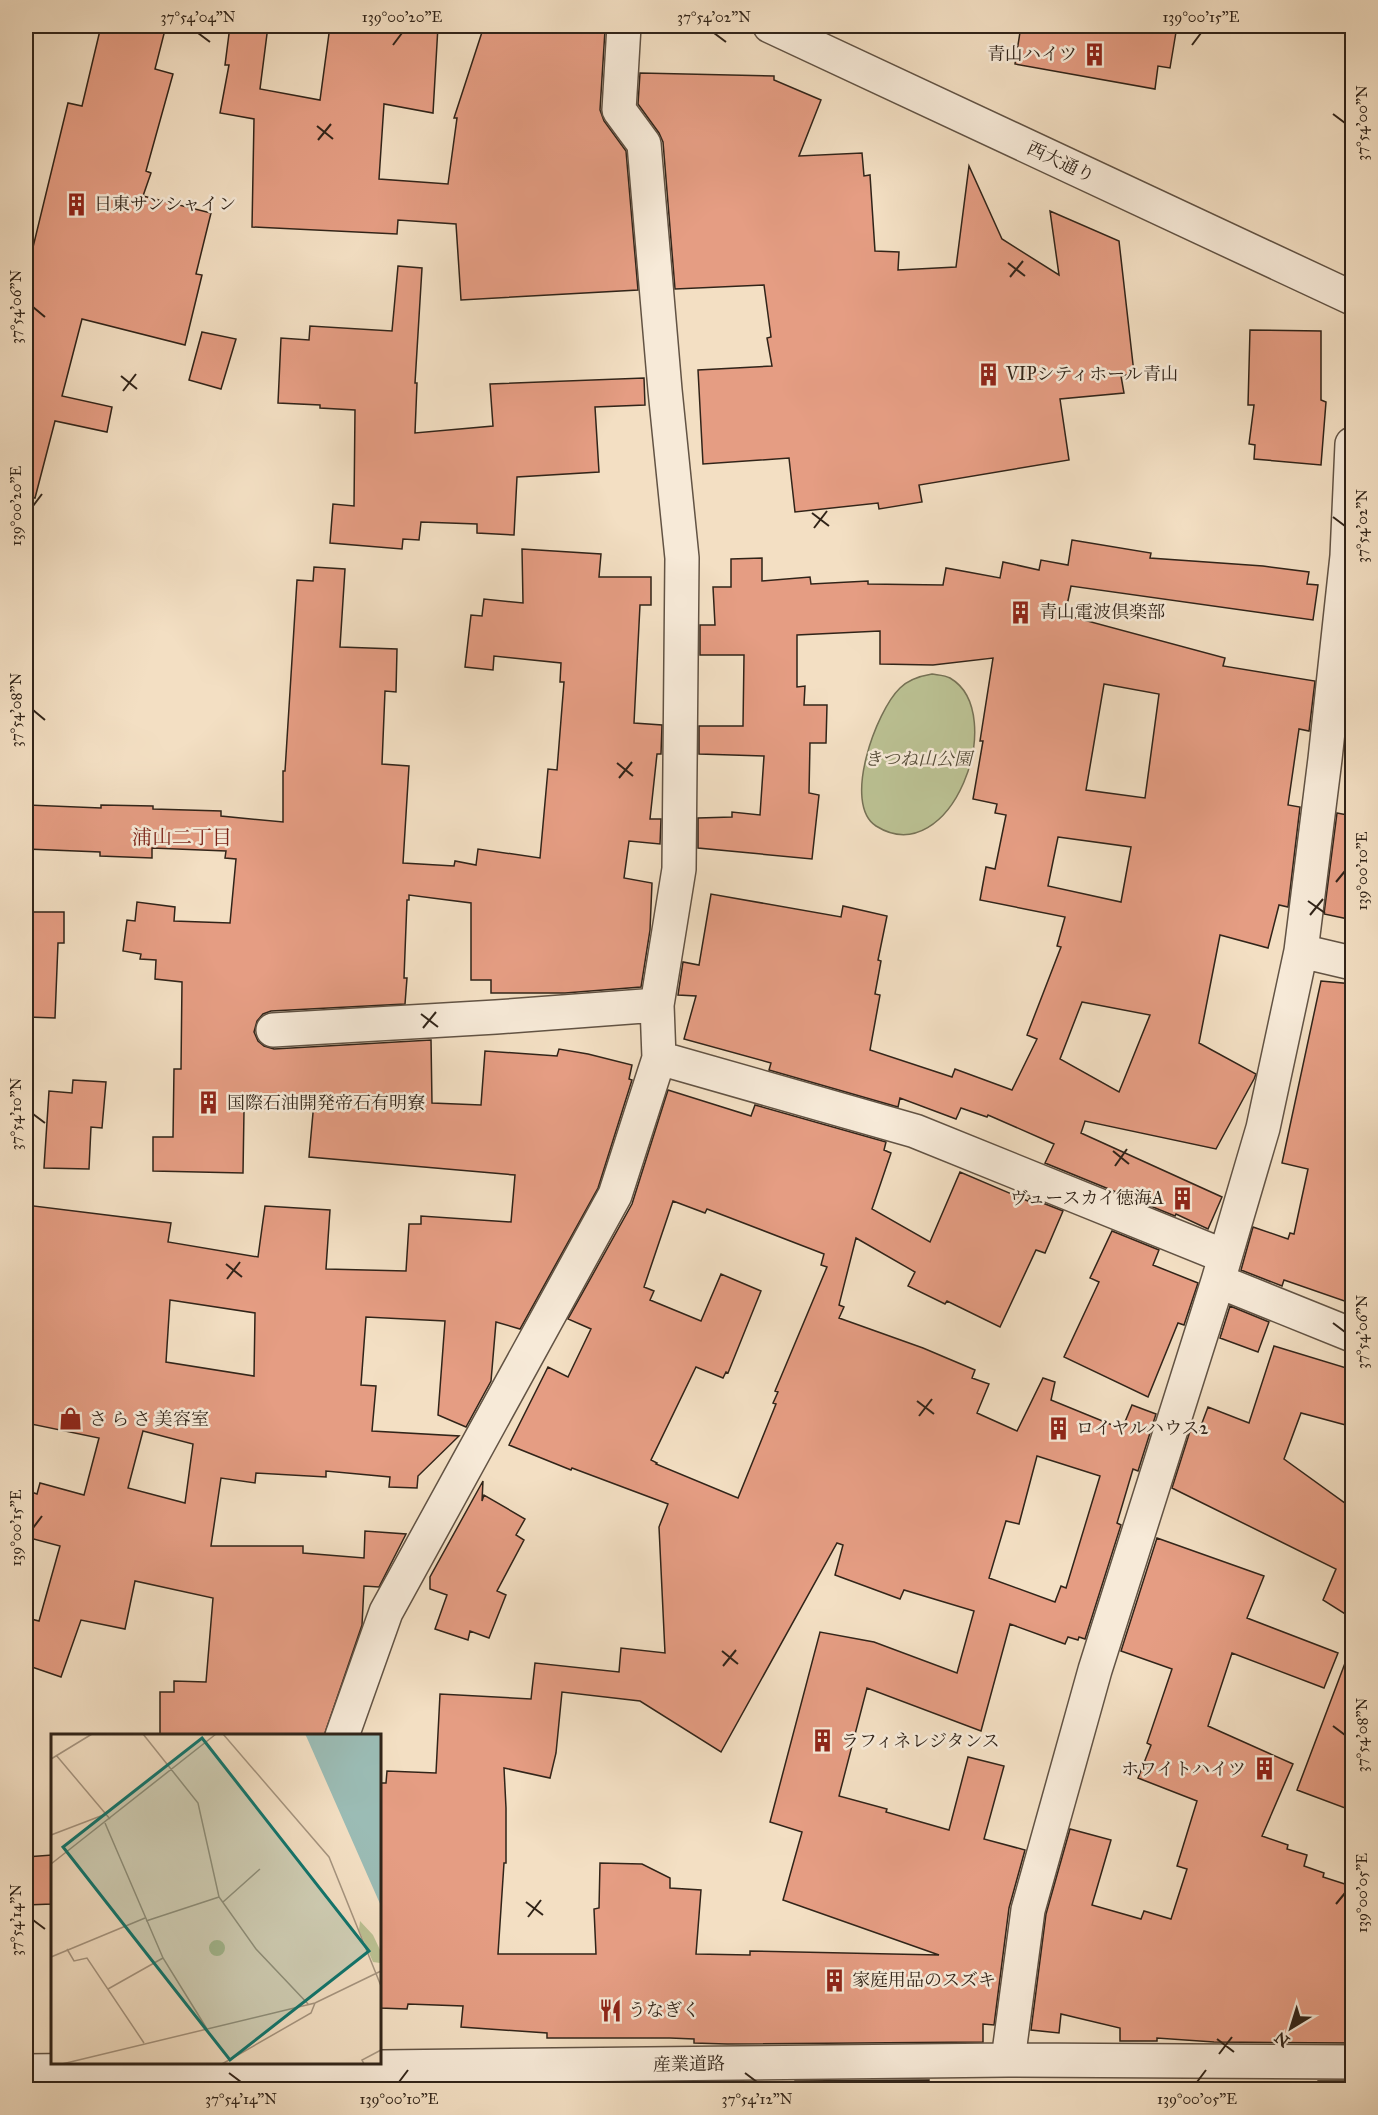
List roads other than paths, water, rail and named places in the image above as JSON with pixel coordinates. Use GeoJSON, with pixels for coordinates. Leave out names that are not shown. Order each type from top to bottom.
{"type":"FeatureCollection","features":[{"type":"Feature","properties":{"kind":"street"},"geometry":{"type":"LineString","coordinates":[[343,1734],[386,1612],[615,1195],[659,1058],[657,1005],[679,869],[682,558],[664,390],[644,144],[619,110],[624,26]]}},
{"type":"Feature","properties":{"kind":"street","name":"西大通り"},"geometry":{"type":"LineString","coordinates":[[770,26],[1353,298]]}},
{"type":"Feature","properties":{"kind":"street"},"geometry":{"type":"LineString","coordinates":[[1008,2060],[1028,1910],[1095,1670],[1263,1128],[1301,951],[1347,556],[1353,444]]}},
{"type":"Feature","properties":{"kind":"street"},"geometry":{"type":"LineString","coordinates":[[1301,951],[1353,963]]}},
{"type":"Feature","properties":{"kind":"street"},"geometry":{"type":"LineString","coordinates":[[273,1030],[657,1005]]}},
{"type":"Feature","properties":{"kind":"street"},"geometry":{"type":"LineString","coordinates":[[659,1058],[915,1131],[1221,1268],[1353,1335]]}},
{"type":"Feature","properties":{"kind":"street","name":"産業道路"},"geometry":{"type":"LineString","coordinates":[[26,2070],[960,2075],[1008,2060],[1353,2062]]}},
{"type":"Feature","properties":{"kind":"place","name":"青山ハイツ"},"geometry":{"type":"Point","coordinates":[1095,54]}},
{"type":"Feature","properties":{"kind":"place","name":"日東サンシャイン"},"geometry":{"type":"Point","coordinates":[76,204]}},
{"type":"Feature","properties":{"kind":"place","name":"VIPシティホール青山"},"geometry":{"type":"Point","coordinates":[988,374]}},
{"type":"Feature","properties":{"kind":"place","name":"青山電波倶楽部"},"geometry":{"type":"Point","coordinates":[1021,612]}},
{"type":"Feature","properties":{"kind":"place","name":"国際石油開発帝石有明寮"},"geometry":{"type":"Point","coordinates":[209,1103]}},
{"type":"Feature","properties":{"kind":"place","name":"ヴュースカイ徳海A"},"geometry":{"type":"Point","coordinates":[1182,1198]}},
{"type":"Feature","properties":{"kind":"place","name":"さ ら さ 美容室"},"geometry":{"type":"Point","coordinates":[71,1419]}},
{"type":"Feature","properties":{"kind":"place","name":"ロイヤルハウス2"},"geometry":{"type":"Point","coordinates":[1058,1428]}},
{"type":"Feature","properties":{"kind":"place","name":"ラフィネレジタンス"},"geometry":{"type":"Point","coordinates":[823,1741]}},
{"type":"Feature","properties":{"kind":"place","name":"ホワイトハイツ"},"geometry":{"type":"Point","coordinates":[1264,1769]}},
{"type":"Feature","properties":{"kind":"place","name":"家庭用品のスズキ"},"geometry":{"type":"Point","coordinates":[834,1980]}},
{"type":"Feature","properties":{"kind":"place","name":"うなぎく"},"geometry":{"type":"Point","coordinates":[610,2010]}},
{"type":"Feature","properties":{"kind":"district","name":"浦山二丁目"},"geometry":{"type":"Point","coordinates":[182,837]}},
{"type":"Feature","properties":{"kind":"park label","name":"きつね山公園"},"geometry":{"type":"Point","coordinates":[918,759]}}]}
